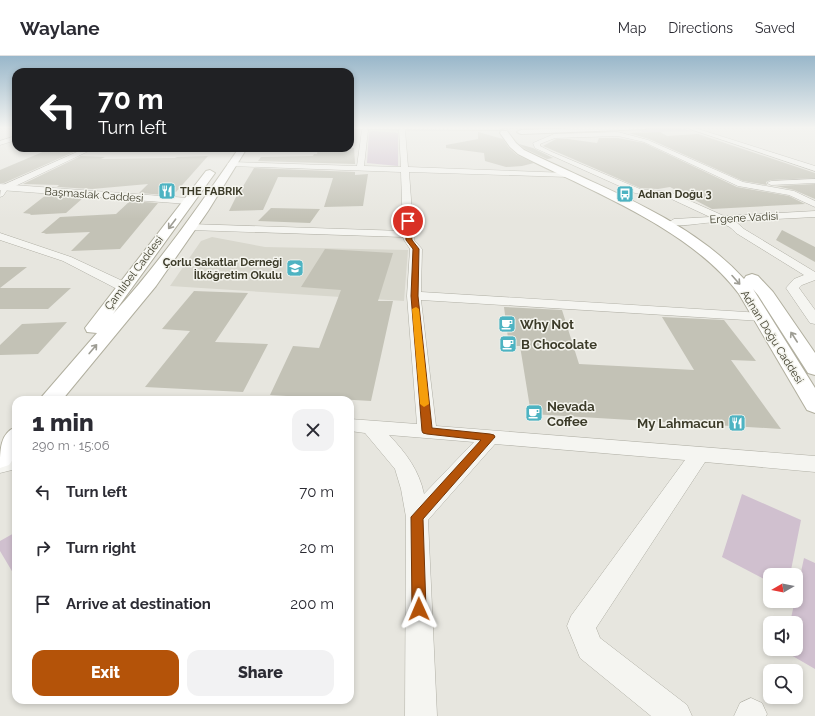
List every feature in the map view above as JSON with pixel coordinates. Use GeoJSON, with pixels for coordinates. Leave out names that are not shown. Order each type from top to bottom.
{"type":"FeatureCollection","features":[{"type":"Feature","properties":{"kind":"main road","name":"Çamlıbel Caddesi"},"geometry":{"type":"LineString","coordinates":[[45,396],[124,287],[221,158]]}},
{"type":"Feature","properties":{"kind":"main road"},"geometry":{"type":"LineString","coordinates":[[53,396],[150,283],[190,227],[236,158]]}},
{"type":"Feature","properties":{"kind":"main road","name":"Adnan Doğu Caddesi"},"geometry":{"type":"LineString","coordinates":[[533,158],[638,209],[702,250],[734,278],[753,302],[815,405]]}},
{"type":"Feature","properties":{"kind":"main road","name":"Adnan Doğu Caddesi"},"geometry":{"type":"LineString","coordinates":[[544,158],[637,202],[679,225],[741,268],[765,292],[815,369]]}},
{"type":"Feature","properties":{"kind":"main road"},"geometry":{"type":"LineString","coordinates":[[0,458],[12,442]]}},
{"type":"Feature","properties":{"kind":"main road"},"geometry":{"type":"LineString","coordinates":[[0,458],[12,444]]}},
{"type":"Feature","properties":{"kind":"street"},"geometry":{"type":"LineString","coordinates":[[1,190],[71,158]]}},
{"type":"Feature","properties":{"kind":"street"},"geometry":{"type":"LineString","coordinates":[[360,168],[361,158]]}},
{"type":"Feature","properties":{"kind":"street"},"geometry":{"type":"LineString","coordinates":[[402,158],[404,169],[409,240],[416,249],[414,296],[427,431]]}},
{"type":"Feature","properties":{"kind":"street"},"geometry":{"type":"LineString","coordinates":[[561,158],[638,191],[667,194],[731,225],[813,276],[798,282],[792,288],[815,320]]}},
{"type":"Feature","properties":{"kind":"street"},"geometry":{"type":"LineString","coordinates":[[683,158],[741,184],[790,193],[815,204]]}},
{"type":"Feature","properties":{"kind":"street"},"geometry":{"type":"LineString","coordinates":[[692,158],[745,181],[760,184],[815,181]]}},
{"type":"Feature","properties":{"kind":"street"},"geometry":{"type":"LineString","coordinates":[[781,158],[815,169]]}},
{"type":"Feature","properties":{"kind":"street"},"geometry":{"type":"LineString","coordinates":[[231,164],[568,175]]}},
{"type":"Feature","properties":{"kind":"street","name":"Başmaslak Caddesi"},"geometry":{"type":"LineString","coordinates":[[1,190],[188,201]]}},
{"type":"Feature","properties":{"kind":"street","name":"Ergene Vadisi"},"geometry":{"type":"LineString","coordinates":[[731,225],[815,214]]}},
{"type":"Feature","properties":{"kind":"street","name":"Ergene Vadisi"},"geometry":{"type":"LineString","coordinates":[[679,225],[710,216]]}},
{"type":"Feature","properties":{"kind":"street","name":"Ergene Vadisi"},"geometry":{"type":"LineString","coordinates":[[679,225],[731,225],[815,220]]}},
{"type":"Feature","properties":{"kind":"street"},"geometry":{"type":"LineString","coordinates":[[190,227],[409,234]]}},
{"type":"Feature","properties":{"kind":"street"},"geometry":{"type":"LineString","coordinates":[[0,236],[67,259],[124,287]]}},
{"type":"Feature","properties":{"kind":"street"},"geometry":{"type":"LineString","coordinates":[[0,248],[14,241]]}},
{"type":"Feature","properties":{"kind":"street"},"geometry":{"type":"LineString","coordinates":[[414,296],[762,317]]}},
{"type":"Feature","properties":{"kind":"street"},"geometry":{"type":"LineString","coordinates":[[361,426],[815,464]]}},
{"type":"Feature","properties":{"kind":"street"},"geometry":{"type":"LineString","coordinates":[[361,426],[402,464],[410,482],[417,517],[421,716]]}},
{"type":"Feature","properties":{"kind":"street"},"geometry":{"type":"LineString","coordinates":[[417,517],[490,437]]}},
{"type":"Feature","properties":{"kind":"street"},"geometry":{"type":"LineString","coordinates":[[676,716],[590,648],[581,626],[700,454]]}},
{"type":"Feature","properties":{"kind":"street"},"geometry":{"type":"LineString","coordinates":[[0,465],[12,462]]}},
{"type":"Feature","properties":{"kind":"shaded area"},"geometry":{"type":"Polygon","coordinates":[[[367,158],[398,158],[398,166],[367,163],[367,158]]]}},
{"type":"Feature","properties":{"kind":"shaded area","name":"Çorlu Sakatlar Derneği İlköğretim Okulu"},"geometry":{"type":"Polygon","coordinates":[[[212,237],[265,247],[408,250],[404,301],[170,286],[201,241],[212,237]]]}},
{"type":"Feature","properties":{"kind":"shaded area"},"geometry":{"type":"Polygon","coordinates":[[[742,494],[801,520],[791,568],[763,568],[763,578],[722,557],[742,494]]]}},
{"type":"Feature","properties":{"kind":"shaded area"},"geometry":{"type":"Polygon","coordinates":[[[12,534],[12,571],[0,551],[0,541],[12,534]]]}},
{"type":"Feature","properties":{"kind":"shaded area"},"geometry":{"type":"Polygon","coordinates":[[[804,558],[815,563],[815,669],[793,656],[803,656],[803,616],[792,616],[793,608],[803,608],[802,568],[804,558]]]}},
{"type":"Feature","properties":{"kind":"building"},"geometry":{"type":"Polygon","coordinates":[[[29,158],[61,158],[4,183],[0,183],[0,170],[29,158]]]}},
{"type":"Feature","properties":{"kind":"building"},"geometry":{"type":"Polygon","coordinates":[[[77,158],[206,158],[176,192],[166,193],[165,195],[139,193],[148,184],[92,189],[57,187],[59,185],[23,184],[77,158]]]}},
{"type":"Feature","properties":{"kind":"building"},"geometry":{"type":"Polygon","coordinates":[[[260,158],[355,158],[355,164],[258,161],[260,158]]]}},
{"type":"Feature","properties":{"kind":"building"},"geometry":{"type":"Polygon","coordinates":[[[485,158],[523,158],[534,163],[522,166],[506,167],[485,161],[485,158]]]}},
{"type":"Feature","properties":{"kind":"building"},"geometry":{"type":"Polygon","coordinates":[[[570,158],[675,158],[737,187],[789,196],[805,204],[712,209],[670,187],[658,189],[640,188],[570,158]]]}},
{"type":"Feature","properties":{"kind":"building"},"geometry":{"type":"Polygon","coordinates":[[[691,158],[769,158],[815,173],[815,178],[771,180],[766,182],[767,185],[743,181],[691,158]]]}},
{"type":"Feature","properties":{"kind":"building"},"geometry":{"type":"Polygon","coordinates":[[[254,168],[355,172],[355,175],[368,174],[363,206],[324,207],[333,178],[278,177],[263,210],[229,211],[238,193],[254,168]]]}},
{"type":"Feature","properties":{"kind":"building"},"geometry":{"type":"Polygon","coordinates":[[[815,184],[815,199],[794,190],[776,186],[815,184]]]}},
{"type":"Feature","properties":{"kind":"building"},"geometry":{"type":"Polygon","coordinates":[[[46,195],[83,198],[66,213],[30,215],[31,214],[23,213],[46,195]]]}},
{"type":"Feature","properties":{"kind":"building"},"geometry":{"type":"Polygon","coordinates":[[[130,201],[158,203],[120,249],[71,251],[90,232],[41,233],[60,217],[116,214],[130,201]]]}},
{"type":"Feature","properties":{"kind":"building"},"geometry":{"type":"Polygon","coordinates":[[[271,208],[320,209],[310,223],[258,221],[271,208]]]}},
{"type":"Feature","properties":{"kind":"building"},"geometry":{"type":"Polygon","coordinates":[[[782,230],[815,247],[815,262],[776,240],[782,230]]]}},
{"type":"Feature","properties":{"kind":"building"},"geometry":{"type":"Polygon","coordinates":[[[325,249],[393,253],[378,301],[393,301],[371,401],[354,400],[354,396],[270,395],[293,346],[319,348],[341,290],[301,287],[325,249]]]}},
{"type":"Feature","properties":{"kind":"building"},"geometry":{"type":"Polygon","coordinates":[[[0,267],[27,267],[0,288],[0,267]]]}},
{"type":"Feature","properties":{"kind":"building"},"geometry":{"type":"Polygon","coordinates":[[[0,288],[71,288],[48,309],[0,309],[0,288]]]}},
{"type":"Feature","properties":{"kind":"building"},"geometry":{"type":"Polygon","coordinates":[[[194,291],[248,293],[215,342],[268,344],[243,392],[145,387],[190,331],[162,329],[194,291]]]}},
{"type":"Feature","properties":{"kind":"building"},"geometry":{"type":"Polygon","coordinates":[[[504,307],[562,310],[579,364],[694,370],[662,317],[724,320],[756,361],[731,360],[781,429],[531,414],[520,346],[509,346],[504,307]]]}},
{"type":"Feature","properties":{"kind":"building"},"geometry":{"type":"Polygon","coordinates":[[[67,322],[38,354],[0,355],[0,345],[22,324],[67,322]]]}},
{"type":"Feature","properties":{"kind":"slow traffic"},"geometry":{"type":"LineString","coordinates":[[416,309],[424,404]]}},
{"type":"Feature","properties":{"kind":"place","name":"THE FABRIK"},"geometry":{"type":"Point","coordinates":[167,191]}},
{"type":"Feature","properties":{"kind":"place","name":"Adnan Doğu 3"},"geometry":{"type":"Point","coordinates":[625,194]}},
{"type":"Feature","properties":{"kind":"place","name":"Çorlu Sakatlar Derneği İlköğretim Okulu"},"geometry":{"type":"Point","coordinates":[295,268]}},
{"type":"Feature","properties":{"kind":"place","name":"Why Not"},"geometry":{"type":"Point","coordinates":[507,324]}},
{"type":"Feature","properties":{"kind":"place","name":"B Chocolate"},"geometry":{"type":"Point","coordinates":[508,344]}},
{"type":"Feature","properties":{"kind":"place","name":"Nevada Coffee"},"geometry":{"type":"Point","coordinates":[534,413]}},
{"type":"Feature","properties":{"kind":"place","name":"My Lahmacun"},"geometry":{"type":"Point","coordinates":[737,423]}},
{"type":"Feature","properties":{"kind":"route"},"geometry":{"type":"LineString","coordinates":[[408,221],[409,240],[416,249],[414,296],[427,431],[490,437],[417,517],[419,609]]}}]}
